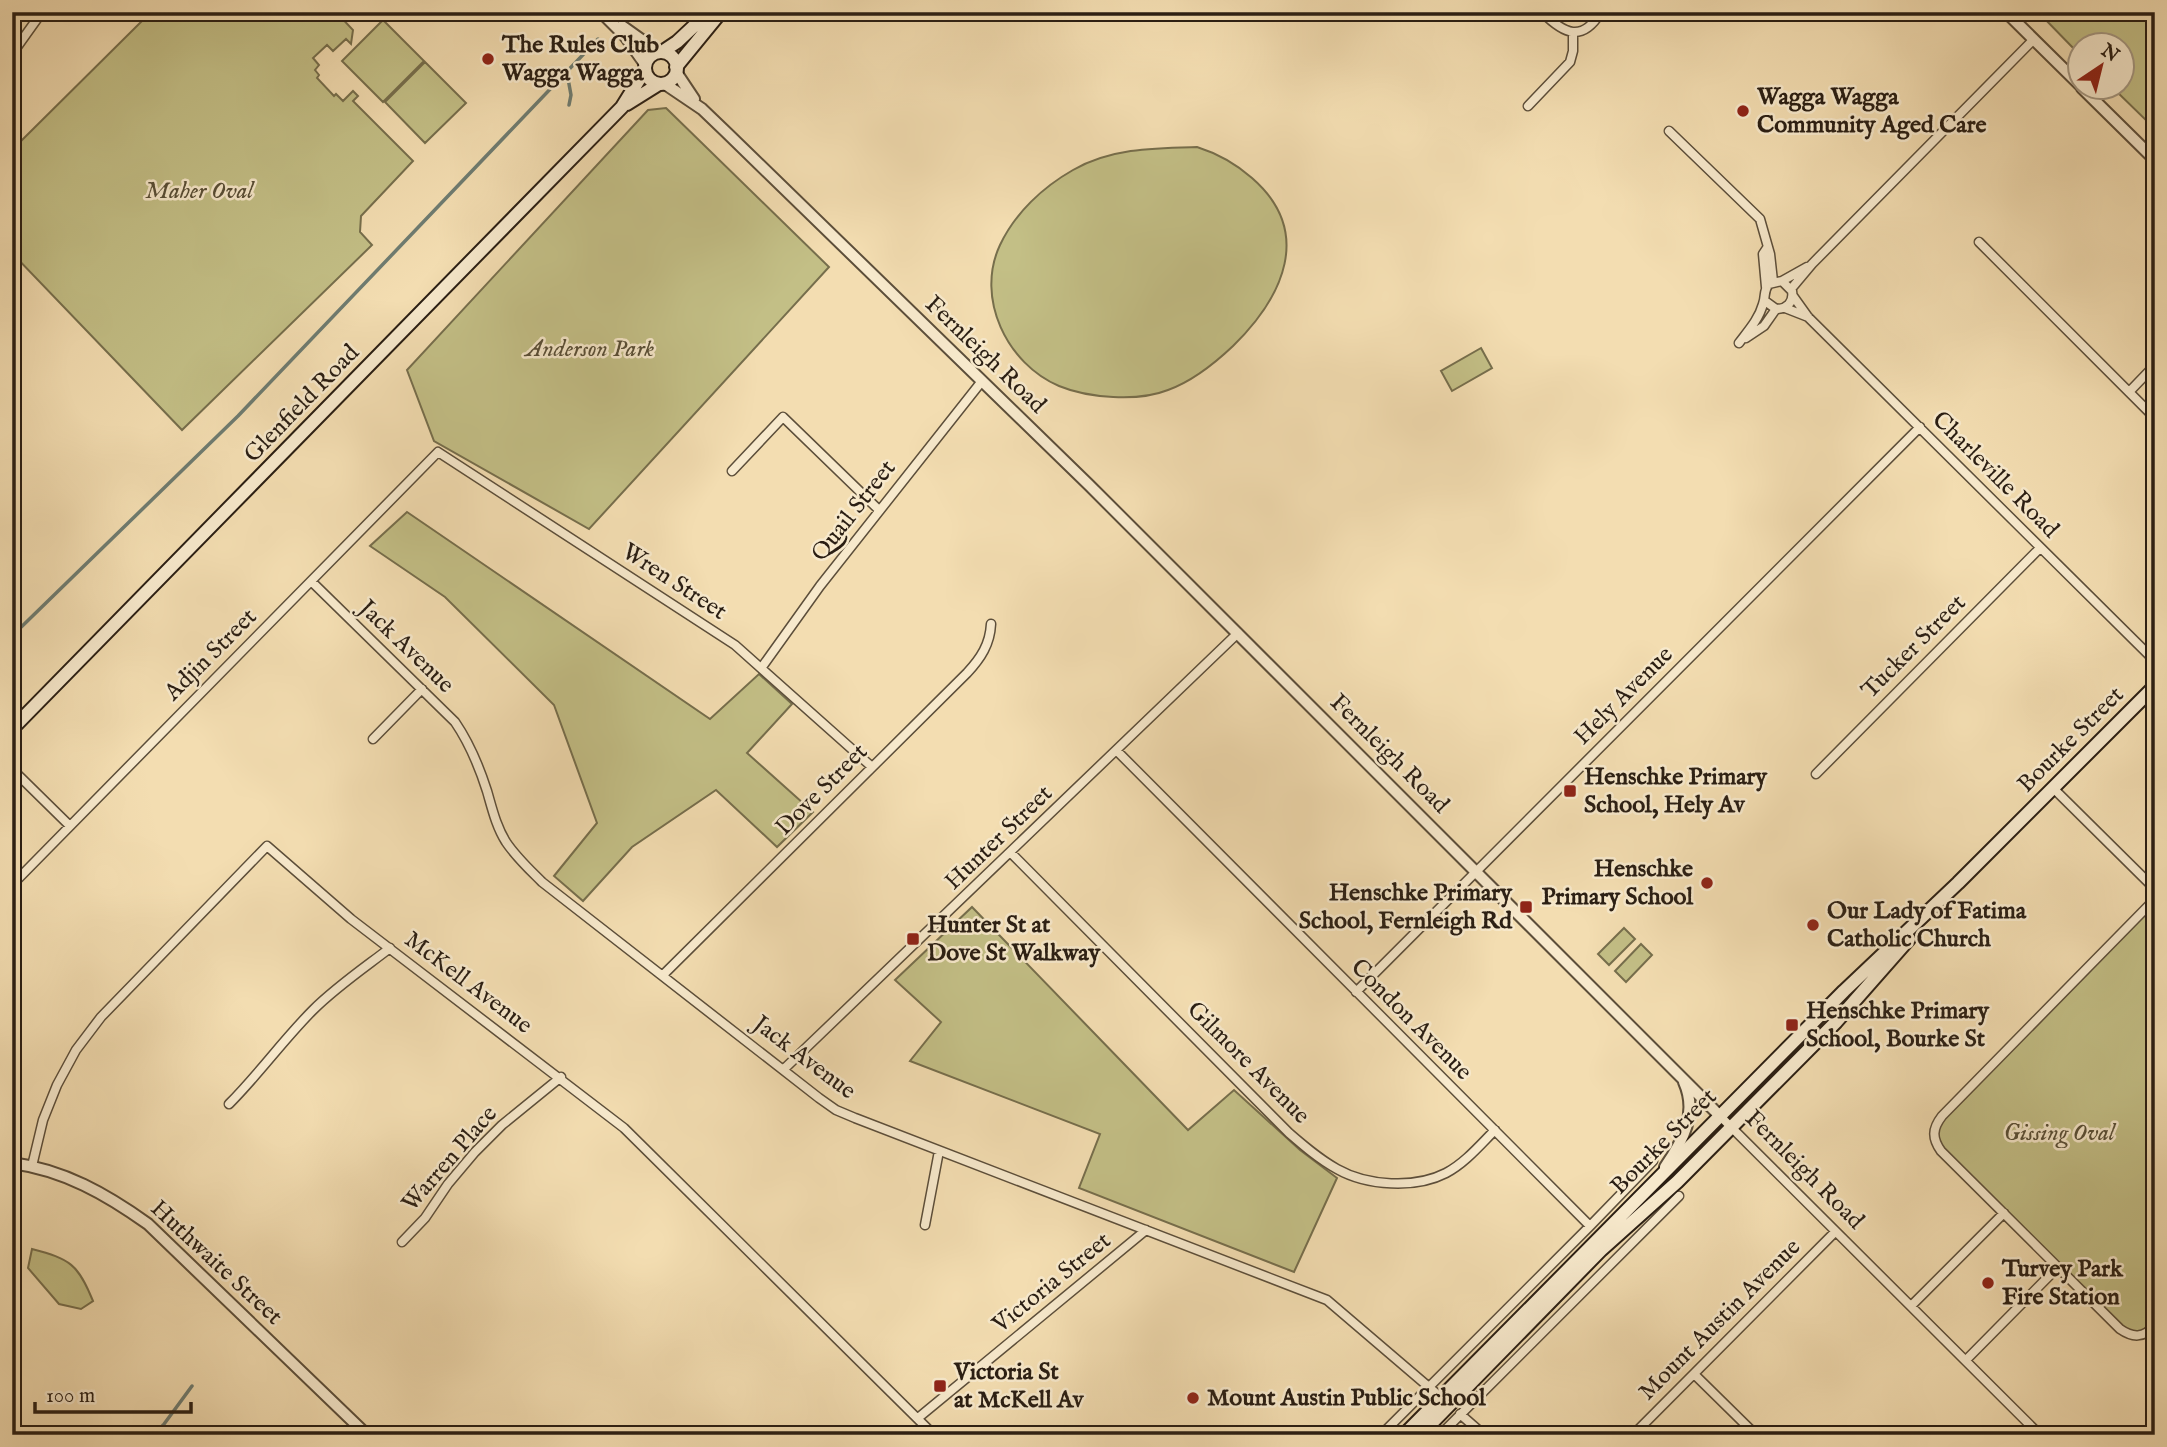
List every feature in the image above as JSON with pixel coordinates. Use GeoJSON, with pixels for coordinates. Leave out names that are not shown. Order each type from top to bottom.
{"type":"FeatureCollection","features":[{"type":"Feature","properties":{"kind":"main road"},"geometry":{"type":"LineString","coordinates":[[709,12],[677,42],[651,55],[645,67],[649,79],[662,84],[674,77],[676,69],[721,12]]}},
{"type":"Feature","properties":{"kind":"main road"},"geometry":{"type":"LineString","coordinates":[[661,52],[671,57],[676,69]]}},
{"type":"Feature","properties":{"kind":"main road","name":"Glenfield Road"},"geometry":{"type":"LineString","coordinates":[[12,729],[622,107],[645,67]]}},
{"type":"Feature","properties":{"kind":"main road","name":"Glenfield Road"},"geometry":{"type":"LineString","coordinates":[[622,107],[662,84]]}},
{"type":"Feature","properties":{"kind":"main road","name":"Bourke Street"},"geometry":{"type":"LineString","coordinates":[[1420,1435],[1445,1401],[1720,1116],[2155,686]]}},
{"type":"Feature","properties":{"kind":"main road","name":"Bourke Street"},"geometry":{"type":"LineString","coordinates":[[1404,1435],[1445,1401],[1677,1182],[1836,1022],[1958,883]]}},
{"type":"Feature","properties":{"kind":"street"},"geometry":{"type":"LineString","coordinates":[[12,54],[42,12]]}},
{"type":"Feature","properties":{"kind":"street"},"geometry":{"type":"LineString","coordinates":[[601,12],[625,36],[645,67]]}},
{"type":"Feature","properties":{"kind":"street"},"geometry":{"type":"LineString","coordinates":[[610,12],[625,28],[661,52]]}},
{"type":"Feature","properties":{"kind":"street"},"geometry":{"type":"LineString","coordinates":[[1542,12],[1558,27],[1573,32],[1590,27],[1601,12]]}},
{"type":"Feature","properties":{"kind":"street"},"geometry":{"type":"LineString","coordinates":[[2006,12],[2066,71]]}},
{"type":"Feature","properties":{"kind":"street"},"geometry":{"type":"LineString","coordinates":[[1528,106],[1570,62],[1573,32]]}},
{"type":"Feature","properties":{"kind":"street"},"geometry":{"type":"LineString","coordinates":[[1765,301],[1776,309],[1785,308],[1792,292],[1812,264],[2034,39]]}},
{"type":"Feature","properties":{"kind":"street","name":"Fernleigh Road"},"geometry":{"type":"LineString","coordinates":[[676,69],[702,109]]}},
{"type":"Feature","properties":{"kind":"street","name":"Fernleigh Road"},"geometry":{"type":"LineString","coordinates":[[662,84],[702,109],[982,382],[1238,633],[2040,1435]]}},
{"type":"Feature","properties":{"kind":"street"},"geometry":{"type":"LineString","coordinates":[[2097,102],[2155,160]]}},
{"type":"Feature","properties":{"kind":"street"},"geometry":{"type":"LineString","coordinates":[[1669,131],[1760,219],[1765,233],[1766,248],[1763,254],[1774,283]]}},
{"type":"Feature","properties":{"kind":"street"},"geometry":{"type":"LineString","coordinates":[[1979,242],[2155,418]]}},
{"type":"Feature","properties":{"kind":"street"},"geometry":{"type":"LineString","coordinates":[[1776,309],[1764,326],[1739,342],[1756,320],[1774,283],[1812,264]]}},
{"type":"Feature","properties":{"kind":"street","name":"Charleville Road"},"geometry":{"type":"LineString","coordinates":[[1774,283],[1792,292],[1808,317],[2155,661]]}},
{"type":"Feature","properties":{"kind":"street","name":"Charleville Road"},"geometry":{"type":"LineString","coordinates":[[1785,308],[1808,317]]}},
{"type":"Feature","properties":{"kind":"street"},"geometry":{"type":"LineString","coordinates":[[2129,391],[2155,365]]}},
{"type":"Feature","properties":{"kind":"street","name":"Quail Street"},"geometry":{"type":"LineString","coordinates":[[762,667],[820,586],[982,382]]}},
{"type":"Feature","properties":{"kind":"street"},"geometry":{"type":"LineString","coordinates":[[732,471],[783,417],[879,510]]}},
{"type":"Feature","properties":{"kind":"street","name":"Hely Avenue"},"geometry":{"type":"LineString","coordinates":[[1356,992],[1920,427]]}},
{"type":"Feature","properties":{"kind":"street","name":"Adjin Street"},"geometry":{"type":"LineString","coordinates":[[12,885],[438,453]]}},
{"type":"Feature","properties":{"kind":"street","name":"Wren Street"},"geometry":{"type":"LineString","coordinates":[[438,453],[715,631],[762,667],[872,767]]}},
{"type":"Feature","properties":{"kind":"street","name":"Tucker Street"},"geometry":{"type":"LineString","coordinates":[[1816,774],[2040,548]]}},
{"type":"Feature","properties":{"kind":"street","name":"Jack Avenue"},"geometry":{"type":"LineString","coordinates":[[311,581],[455,722],[478,765],[495,820],[521,862],[542,882],[836,1110],[1327,1300],[1445,1401]]}},
{"type":"Feature","properties":{"kind":"street","name":"Dove Street"},"geometry":{"type":"LineString","coordinates":[[664,974],[976,663],[988,643],[991,624]]}},
{"type":"Feature","properties":{"kind":"street","name":"Hunter Street"},"geometry":{"type":"LineString","coordinates":[[784,1069],[1238,633]]}},
{"type":"Feature","properties":{"kind":"street"},"geometry":{"type":"LineString","coordinates":[[373,740],[422,688]]}},
{"type":"Feature","properties":{"kind":"street","name":"Condon Avenue"},"geometry":{"type":"LineString","coordinates":[[1117,751],[1590,1226]]}},
{"type":"Feature","properties":{"kind":"street"},"geometry":{"type":"LineString","coordinates":[[12,769],[69,826]]}},
{"type":"Feature","properties":{"kind":"street"},"geometry":{"type":"LineString","coordinates":[[2053,788],[2155,888]]}},
{"type":"Feature","properties":{"kind":"street","name":"McKell Avenue"},"geometry":{"type":"LineString","coordinates":[[32,1166],[43,1120],[57,1085],[76,1050],[102,1017],[267,846],[351,919],[561,1077],[624,1128],[934,1435]]}},
{"type":"Feature","properties":{"kind":"street","name":"Gilmore Avenue"},"geometry":{"type":"LineString","coordinates":[[1011,853],[1289,1133],[1339,1170],[1389,1183],[1431,1180],[1462,1162],[1494,1130]]}},
{"type":"Feature","properties":{"kind":"street"},"geometry":{"type":"LineString","coordinates":[[2155,900],[1935,1125],[1933,1134],[1941,1151],[2128,1334],[2143,1336],[2155,1326]]}},
{"type":"Feature","properties":{"kind":"street"},"geometry":{"type":"LineString","coordinates":[[229,1104],[315,1008],[390,948]]}},
{"type":"Feature","properties":{"kind":"street"},"geometry":{"type":"LineString","coordinates":[[1634,1204],[1666,1166],[1688,1124],[1689,1104],[1680,1076]]}},
{"type":"Feature","properties":{"kind":"street","name":"Warren Place"},"geometry":{"type":"LineString","coordinates":[[402,1242],[425,1218],[448,1184],[484,1143],[527,1103],[561,1077]]}},
{"type":"Feature","properties":{"kind":"street"},"geometry":{"type":"LineString","coordinates":[[925,1224],[939,1151]]}},
{"type":"Feature","properties":{"kind":"street","name":"Bourke Street"},"geometry":{"type":"LineString","coordinates":[[1381,1435],[1653,1161]]}},
{"type":"Feature","properties":{"kind":"street","name":"Huthwaite Street"},"geometry":{"type":"LineString","coordinates":[[12,1163],[32,1166],[81,1182],[115,1200],[148,1224],[367,1435]]}},
{"type":"Feature","properties":{"kind":"street","name":"Bourke Street"},"geometry":{"type":"LineString","coordinates":[[1440,1435],[1679,1196]]}},
{"type":"Feature","properties":{"kind":"street"},"geometry":{"type":"LineString","coordinates":[[1911,1306],[2004,1213]]}},
{"type":"Feature","properties":{"kind":"street","name":"Victoria Street"},"geometry":{"type":"LineString","coordinates":[[918,1418],[1146,1230]]}},
{"type":"Feature","properties":{"kind":"street","name":"Mount Austin Avenue"},"geometry":{"type":"LineString","coordinates":[[1633,1435],[1835,1232]]}},
{"type":"Feature","properties":{"kind":"street"},"geometry":{"type":"LineString","coordinates":[[1601,1251],[1612,1262]]}},
{"type":"Feature","properties":{"kind":"street"},"geometry":{"type":"LineString","coordinates":[[1966,1360],[2058,1267]]}},
{"type":"Feature","properties":{"kind":"street"},"geometry":{"type":"LineString","coordinates":[[1694,1374],[1756,1435]]}},
{"type":"Feature","properties":{"kind":"street"},"geometry":{"type":"LineString","coordinates":[[1460,1414],[1484,1435]]}},
{"type":"Feature","properties":{"kind":"green space","name":"Maher Oval"},"geometry":{"type":"Polygon","coordinates":[[[151,12],[336,12],[353,30],[351,44],[346,39],[333,51],[327,45],[313,58],[319,65],[315,70],[319,75],[317,78],[334,96],[336,94],[343,101],[353,91],[358,96],[353,101],[413,161],[361,216],[360,232],[372,245],[182,430],[12,253],[12,150],[151,12]]]}},
{"type":"Feature","properties":{"kind":"green space"},"geometry":{"type":"Polygon","coordinates":[[[2038,12],[2155,12],[2155,129],[2127,102],[2136,102],[2136,32],[2066,32],[2066,41],[2038,12]]]}},
{"type":"Feature","properties":{"kind":"green space"},"geometry":{"type":"Polygon","coordinates":[[[383,20],[424,61],[383,102],[342,61],[383,20]]]}},
{"type":"Feature","properties":{"kind":"green space"},"geometry":{"type":"Polygon","coordinates":[[[425,62],[466,103],[425,143],[385,102],[425,62]]]}},
{"type":"Feature","properties":{"kind":"green space","name":"Anderson Park"},"geometry":{"type":"Polygon","coordinates":[[[666,108],[829,267],[589,529],[434,441],[407,370],[648,110],[666,108]]]}},
{"type":"Feature","properties":{"kind":"green space"},"geometry":{"type":"Polygon","coordinates":[[[1197,147],[1226,160],[1252,178],[1271,199],[1282,220],[1286,242],[1284,264],[1266,307],[1233,346],[1211,365],[1186,382],[1156,394],[1098,396],[1059,386],[1041,376],[1024,362],[1011,346],[994,307],[991,286],[993,265],[1006,233],[1031,202],[1051,184],[1088,163],[1118,153],[1197,147]]]}},
{"type":"Feature","properties":{"kind":"green space"},"geometry":{"type":"Polygon","coordinates":[[[1481,348],[1492,368],[1452,391],[1441,371],[1481,348]]]}},
{"type":"Feature","properties":{"kind":"green space"},"geometry":{"type":"Polygon","coordinates":[[[407,512],[710,719],[759,674],[792,704],[747,753],[813,812],[777,847],[716,790],[632,847],[583,901],[554,876],[597,823],[554,705],[445,597],[370,546],[407,512]]]}},
{"type":"Feature","properties":{"kind":"green space","name":"Gissing Oval"},"geometry":{"type":"Polygon","coordinates":[[[2155,899],[2155,1326],[2150,1330],[2128,1334],[1941,1151],[1935,1125],[2155,899]]]}},
{"type":"Feature","properties":{"kind":"green space"},"geometry":{"type":"Polygon","coordinates":[[[972,907],[1188,1130],[1234,1090],[1300,1150],[1337,1178],[1294,1272],[1079,1188],[1100,1134],[910,1061],[941,1022],[895,980],[972,907]]]}},
{"type":"Feature","properties":{"kind":"green space"},"geometry":{"type":"Polygon","coordinates":[[[1624,928],[1635,939],[1609,965],[1598,954],[1624,928]]]}},
{"type":"Feature","properties":{"kind":"green space"},"geometry":{"type":"Polygon","coordinates":[[[1641,944],[1652,955],[1626,982],[1615,971],[1641,944]]]}},
{"type":"Feature","properties":{"kind":"green space"},"geometry":{"type":"Polygon","coordinates":[[[32,1249],[55,1256],[71,1265],[93,1301],[81,1309],[59,1304],[28,1268],[32,1249]]]}},
{"type":"Feature","properties":{"kind":"waterway"},"geometry":{"type":"LineString","coordinates":[[12,636],[238,416],[598,39]]}},
{"type":"Feature","properties":{"kind":"waterway"},"geometry":{"type":"LineString","coordinates":[[567,73],[571,95],[569,105]]}},
{"type":"Feature","properties":{"kind":"waterway"},"geometry":{"type":"LineString","coordinates":[[156,1435],[192,1386]]}},
{"type":"Feature","properties":{"kind":"waterway"},"geometry":{"type":"LineString","coordinates":[[163,1425],[173,1435]]}},
{"type":"Feature","properties":{"kind":"place","name":"The Rules Club Wagga Wagga"},"geometry":{"type":"Point","coordinates":[488,59]}},
{"type":"Feature","properties":{"kind":"place","name":"Wagga Wagga Community Aged Care"},"geometry":{"type":"Point","coordinates":[1743,111]}},
{"type":"Feature","properties":{"kind":"place","name":"Henschke Primary School, Hely Av"},"geometry":{"type":"Point","coordinates":[1570,791]}},
{"type":"Feature","properties":{"kind":"place","name":"Henschke Primary School"},"geometry":{"type":"Point","coordinates":[1707,883]}},
{"type":"Feature","properties":{"kind":"place","name":"Henschke Primary School, Fernleigh Rd"},"geometry":{"type":"Point","coordinates":[1526,907]}},
{"type":"Feature","properties":{"kind":"place","name":"Our Lady of Fatima Catholic Church"},"geometry":{"type":"Point","coordinates":[1813,925]}},
{"type":"Feature","properties":{"kind":"place","name":"Hunter St at Dove St Walkway"},"geometry":{"type":"Point","coordinates":[913,939]}},
{"type":"Feature","properties":{"kind":"place","name":"Henschke Primary School, Bourke St"},"geometry":{"type":"Point","coordinates":[1792,1025]}},
{"type":"Feature","properties":{"kind":"place","name":"Turvey Park Fire Station"},"geometry":{"type":"Point","coordinates":[1988,1283]}},
{"type":"Feature","properties":{"kind":"place","name":"Victoria St at McKell Av"},"geometry":{"type":"Point","coordinates":[940,1386]}},
{"type":"Feature","properties":{"kind":"place","name":"Mount Austin Public School"},"geometry":{"type":"Point","coordinates":[1193,1398]}}]}
